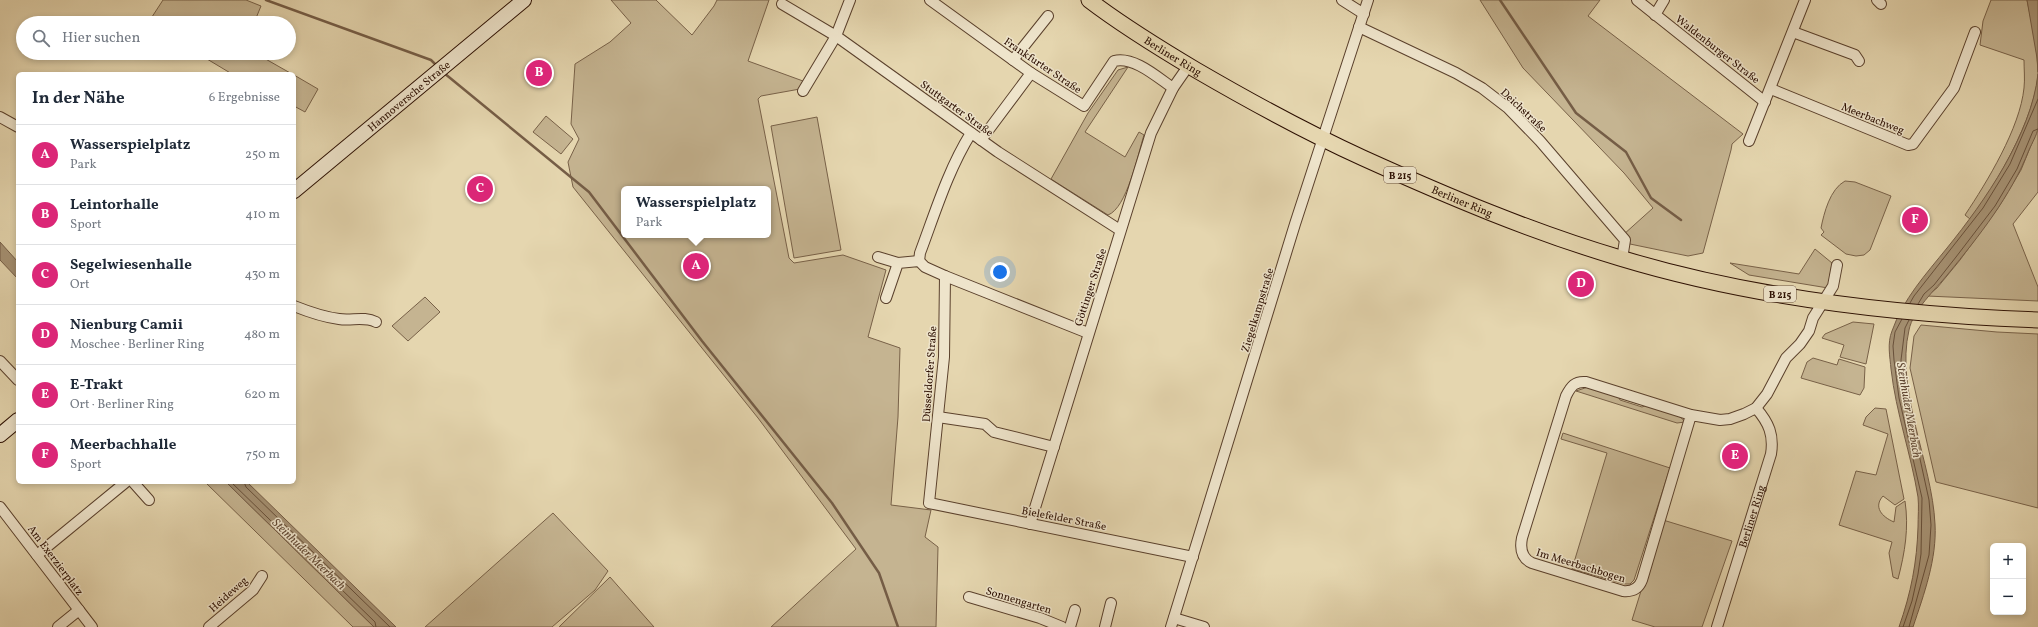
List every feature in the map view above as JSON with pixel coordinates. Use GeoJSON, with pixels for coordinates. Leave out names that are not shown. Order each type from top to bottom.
{"type":"FeatureCollection","features":[{"type":"Feature","properties":{"kind":"main road","name":"Berliner Ring"},"geometry":{"type":"LineString","coordinates":[[1089,0],[1136,34],[1262,108],[1322,139],[1431,189],[1527,227],[1622,259],[1667,271],[1737,286],[1852,306],[2038,320]]}},
{"type":"Feature","properties":{"kind":"street","name":"Hannoversche Straße"},"geometry":{"type":"LineString","coordinates":[[296,189],[524,0]]}},
{"type":"Feature","properties":{"kind":"street"},"geometry":{"type":"LineString","coordinates":[[803,91],[836,36],[850,0]]}},
{"type":"Feature","properties":{"kind":"street","name":"Frankfurter Straße"},"geometry":{"type":"LineString","coordinates":[[930,0],[1031,73],[1084,106],[1114,61],[1122,59],[1136,64],[1173,88]]}},
{"type":"Feature","properties":{"kind":"street"},"geometry":{"type":"LineString","coordinates":[[1342,0],[1364,14]]}},
{"type":"Feature","properties":{"kind":"street","name":"Ziegelkampstraße"},"geometry":{"type":"LineString","coordinates":[[1173,622],[1322,139],[1368,0]]}},
{"type":"Feature","properties":{"kind":"street","name":"Waldenburger Straße"},"geometry":{"type":"LineString","coordinates":[[1637,0],[1765,102]]}},
{"type":"Feature","properties":{"kind":"street"},"geometry":{"type":"LineString","coordinates":[[1655,14],[1664,0]]}},
{"type":"Feature","properties":{"kind":"street"},"geometry":{"type":"LineString","coordinates":[[1749,141],[1771,89],[1805,0]]}},
{"type":"Feature","properties":{"kind":"street","name":"Stuttgarter Straße"},"geometry":{"type":"LineString","coordinates":[[782,4],[836,36],[981,140],[1120,230]]}},
{"type":"Feature","properties":{"kind":"street"},"geometry":{"type":"LineString","coordinates":[[1013,60],[1048,16]]}},
{"type":"Feature","properties":{"kind":"street","name":"Deichstraße"},"geometry":{"type":"LineString","coordinates":[[1359,27],[1456,73],[1482,88],[1508,108],[1540,141],[1625,240],[1622,259]]}},
{"type":"Feature","properties":{"kind":"street"},"geometry":{"type":"LineString","coordinates":[[1793,32],[1855,55],[1859,61]]}},
{"type":"Feature","properties":{"kind":"street","name":"Meerbachweg"},"geometry":{"type":"LineString","coordinates":[[1771,89],[1908,145],[1913,144],[1954,88],[1975,32]]}},
{"type":"Feature","properties":{"kind":"street","name":"Göttinger Straße"},"geometry":{"type":"LineString","coordinates":[[1030,524],[1151,133],[1173,88],[1189,65]]}},
{"type":"Feature","properties":{"kind":"street"},"geometry":{"type":"LineString","coordinates":[[981,140],[1031,73]]}},
{"type":"Feature","properties":{"kind":"street"},"geometry":{"type":"LineString","coordinates":[[0,117],[16,126]]}},
{"type":"Feature","properties":{"kind":"street"},"geometry":{"type":"LineString","coordinates":[[919,262],[920,253],[946,184],[962,146],[971,133]]}},
{"type":"Feature","properties":{"kind":"street"},"geometry":{"type":"LineString","coordinates":[[878,257],[898,263],[919,262],[925,267],[945,276],[1088,333]]}},
{"type":"Feature","properties":{"kind":"street"},"geometry":{"type":"LineString","coordinates":[[886,298],[898,263]]}},
{"type":"Feature","properties":{"kind":"street"},"geometry":{"type":"LineString","coordinates":[[1756,408],[1767,394],[1786,358],[1800,344],[1809,331],[1813,318],[1833,286],[1837,265]]}},
{"type":"Feature","properties":{"kind":"street","name":"Düsseldorfer Straße"},"geometry":{"type":"LineString","coordinates":[[929,503],[944,357],[945,276]]}},
{"type":"Feature","properties":{"kind":"street"},"geometry":{"type":"LineString","coordinates":[[296,307],[330,318],[350,320],[366,318],[376,322]]}},
{"type":"Feature","properties":{"kind":"street"},"geometry":{"type":"LineString","coordinates":[[0,361],[16,378]]}},
{"type":"Feature","properties":{"kind":"street","name":"Im Meerbachbogen"},"geometry":{"type":"LineString","coordinates":[[1691,415],[1642,580],[1638,587],[1631,591],[1624,591],[1526,560],[1521,550],[1522,538],[1566,396],[1573,385],[1580,382],[1586,382],[1691,415],[1720,420],[1730,419],[1756,408]]}},
{"type":"Feature","properties":{"kind":"street","name":"Berliner Ring"},"geometry":{"type":"LineString","coordinates":[[1717,627],[1771,454],[1773,440],[1770,428],[1756,408]]}},
{"type":"Feature","properties":{"kind":"street"},"geometry":{"type":"LineString","coordinates":[[938,417],[985,424],[994,432],[1054,447]]}},
{"type":"Feature","properties":{"kind":"street"},"geometry":{"type":"LineString","coordinates":[[0,435],[16,422]]}},
{"type":"Feature","properties":{"kind":"street"},"geometry":{"type":"LineString","coordinates":[[37,555],[124,484]]}},
{"type":"Feature","properties":{"kind":"street"},"geometry":{"type":"LineString","coordinates":[[136,484],[149,500]]}},
{"type":"Feature","properties":{"kind":"street","name":"Bielefelder Straße"},"geometry":{"type":"LineString","coordinates":[[929,503],[1193,556]]}},
{"type":"Feature","properties":{"kind":"street","name":"Am Exerzierplatz"},"geometry":{"type":"LineString","coordinates":[[0,507],[92,627]]}},
{"type":"Feature","properties":{"kind":"street","name":"Heideweg"},"geometry":{"type":"LineString","coordinates":[[209,627],[254,590],[262,576]]}},
{"type":"Feature","properties":{"kind":"street","name":"Sonnengarten"},"geometry":{"type":"LineString","coordinates":[[969,596],[1040,618],[1062,627]]}},
{"type":"Feature","properties":{"kind":"street"},"geometry":{"type":"LineString","coordinates":[[1104,627],[1111,603]]}},
{"type":"Feature","properties":{"kind":"street"},"geometry":{"type":"LineString","coordinates":[[58,627],[79,610]]}},
{"type":"Feature","properties":{"kind":"street"},"geometry":{"type":"LineString","coordinates":[[1070,627],[1075,610]]}},
{"type":"Feature","properties":{"kind":"street"},"geometry":{"type":"LineString","coordinates":[[1173,622],[1204,627]]}},
{"type":"Feature","properties":{"kind":"shaded area"},"geometry":{"type":"Polygon","coordinates":[[[163,0],[246,0],[261,6],[257,16],[153,16],[163,0]]]}},
{"type":"Feature","properties":{"kind":"shaded area"},"geometry":{"type":"Polygon","coordinates":[[[611,0],[656,0],[692,35],[717,0],[769,0],[748,61],[803,81],[800,89],[761,96],[758,99],[789,258],[794,263],[843,255],[886,270],[868,337],[900,348],[898,417],[891,505],[931,510],[925,537],[938,547],[936,627],[771,627],[856,549],[758,418],[573,187],[568,162],[579,139],[571,124],[575,64],[610,42],[631,23],[611,0]]]}},
{"type":"Feature","properties":{"kind":"shaded area"},"geometry":{"type":"Polygon","coordinates":[[[1480,0],[1600,0],[1588,16],[1743,134],[1732,144],[1703,253],[1688,256],[1630,244],[1623,235],[1653,208],[1624,173],[1523,68],[1480,0]]]}},
{"type":"Feature","properties":{"kind":"shaded area"},"geometry":{"type":"Polygon","coordinates":[[[1991,0],[2027,0],[2036,47],[2038,75],[2030,111],[2013,150],[1991,188],[1970,219],[1965,215],[1983,187],[2009,137],[2021,104],[2024,88],[2024,60],[1980,45],[1983,21],[1991,0]]]}},
{"type":"Feature","properties":{"kind":"shaded area"},"geometry":{"type":"Polygon","coordinates":[[[209,60],[267,60],[288,72],[229,72],[209,60]]]}},
{"type":"Feature","properties":{"kind":"shaded area"},"geometry":{"type":"Polygon","coordinates":[[[1128,67],[1085,132],[1125,157],[1139,132],[1144,135],[1126,192],[1115,210],[1108,215],[1051,179],[1088,113],[1118,70],[1128,67]]]}},
{"type":"Feature","properties":{"kind":"shaded area"},"geometry":{"type":"Polygon","coordinates":[[[296,76],[318,89],[305,112],[296,107],[296,76]]]}},
{"type":"Feature","properties":{"kind":"shaded area"},"geometry":{"type":"Polygon","coordinates":[[[546,116],[573,139],[561,154],[533,132],[546,116]]]}},
{"type":"Feature","properties":{"kind":"shaded area"},"geometry":{"type":"Polygon","coordinates":[[[817,117],[841,250],[794,258],[771,126],[817,117]]]}},
{"type":"Feature","properties":{"kind":"shaded area"},"geometry":{"type":"Polygon","coordinates":[[[2038,128],[2038,192],[2013,224],[2038,287],[2038,301],[1927,296],[1937,288],[1960,260],[1998,208],[2021,170],[2038,128]]]}},
{"type":"Feature","properties":{"kind":"shaded area"},"geometry":{"type":"Polygon","coordinates":[[[1845,181],[1855,182],[1891,196],[1870,250],[1864,255],[1856,256],[1846,254],[1821,235],[1824,232],[1821,228],[1828,202],[1835,190],[1845,181]]]}},
{"type":"Feature","properties":{"kind":"shaded area"},"geometry":{"type":"Polygon","coordinates":[[[1815,249],[1832,263],[1828,288],[1749,275],[1730,263],[1799,274],[1815,249]]]}},
{"type":"Feature","properties":{"kind":"shaded area"},"geometry":{"type":"Polygon","coordinates":[[[425,297],[440,312],[408,341],[392,326],[425,297]]]}},
{"type":"Feature","properties":{"kind":"shaded area"},"geometry":{"type":"Polygon","coordinates":[[[1853,322],[1874,324],[1866,364],[1840,357],[1844,345],[1822,338],[1825,334],[1853,322]]]}},
{"type":"Feature","properties":{"kind":"shaded area"},"geometry":{"type":"Polygon","coordinates":[[[1921,325],[2038,334],[2038,508],[1936,482],[1910,368],[1914,336],[1921,325]]]}},
{"type":"Feature","properties":{"kind":"shaded area"},"geometry":{"type":"Polygon","coordinates":[[[1813,358],[1837,365],[1839,359],[1865,367],[1864,388],[1860,395],[1801,378],[1807,362],[1813,358]]]}},
{"type":"Feature","properties":{"kind":"shaded area"},"geometry":{"type":"Polygon","coordinates":[[[1588,387],[1618,396],[1620,400],[1642,407],[1647,405],[1668,411],[1678,416],[1685,422],[1677,423],[1576,391],[1588,387]]]}},
{"type":"Feature","properties":{"kind":"shaded area"},"geometry":{"type":"Polygon","coordinates":[[[1875,408],[1886,409],[1904,499],[1895,505],[1883,496],[1879,504],[1880,511],[1894,522],[1896,507],[1905,501],[1907,521],[1906,540],[1898,579],[1893,577],[1889,553],[1892,542],[1839,525],[1856,471],[1876,475],[1888,434],[1863,425],[1866,417],[1875,408]]]}},
{"type":"Feature","properties":{"kind":"shaded area"},"geometry":{"type":"Polygon","coordinates":[[[1563,433],[1670,468],[1634,580],[1630,584],[1625,584],[1572,569],[1607,453],[1561,439],[1563,433]]]}},
{"type":"Feature","properties":{"kind":"shaded area"},"geometry":{"type":"Polygon","coordinates":[[[207,484],[228,484],[374,627],[353,627],[207,484]]]}},
{"type":"Feature","properties":{"kind":"shaded area"},"geometry":{"type":"Polygon","coordinates":[[[553,513],[608,571],[595,590],[552,627],[425,627],[553,513]]]}},
{"type":"Feature","properties":{"kind":"shaded area"},"geometry":{"type":"Polygon","coordinates":[[[1663,520],[1732,541],[1702,627],[1655,627],[1632,620],[1663,520]]]}},
{"type":"Feature","properties":{"kind":"shaded area"},"geometry":{"type":"Polygon","coordinates":[[[610,577],[654,627],[559,627],[610,577]]]}},
{"type":"Feature","properties":{"kind":"water"},"geometry":{"type":"Polygon","coordinates":[[[2027,0],[2038,0],[2038,72],[2037,58],[2027,0]]]}},
{"type":"Feature","properties":{"kind":"water","name":"Steinhuder Meerbach"},"geometry":{"type":"Polygon","coordinates":[[[2038,74],[2038,128],[2022,167],[2004,199],[1983,230],[1960,260],[1925,300],[1915,315],[1909,330],[1906,353],[1910,402],[1928,476],[1935,524],[1935,537],[1929,576],[1913,627],[1899,627],[1907,602],[1915,565],[1918,497],[1893,385],[1889,350],[1890,336],[1902,308],[1923,277],[1962,230],[1991,188],[2004,166],[2026,120],[2034,97],[2038,74]]]}},
{"type":"Feature","properties":{"kind":"water"},"geometry":{"type":"Polygon","coordinates":[[[0,242],[16,260],[16,277],[0,260],[0,242]]]}},
{"type":"Feature","properties":{"kind":"water","name":"Steinhuder Meerbach"},"geometry":{"type":"Polygon","coordinates":[[[228,484],[249,484],[396,627],[374,627],[228,484]]]}},
{"type":"Feature","properties":{"kind":"waterway"},"geometry":{"type":"LineString","coordinates":[[266,0],[431,60],[438,67]]}},
{"type":"Feature","properties":{"kind":"waterway"},"geometry":{"type":"LineString","coordinates":[[1500,0],[1576,113],[1626,152],[1651,198],[1681,220]]}},
{"type":"Feature","properties":{"kind":"waterway"},"geometry":{"type":"LineString","coordinates":[[444,73],[589,192],[621,234]]}},
{"type":"Feature","properties":{"kind":"waterway"},"geometry":{"type":"LineString","coordinates":[[624,238],[702,341],[832,503],[879,573],[898,627]]}},
{"type":"Feature","properties":{"kind":"place","name":"Leintorhalle"},"geometry":{"type":"Point","coordinates":[539,73]}},
{"type":"Feature","properties":{"kind":"place","name":"Segelwiesenhalle"},"geometry":{"type":"Point","coordinates":[480,189]}},
{"type":"Feature","properties":{"kind":"place","name":"Meerbachhalle"},"geometry":{"type":"Point","coordinates":[1915,220]}},
{"type":"Feature","properties":{"kind":"place","name":"Wasserspielplatz"},"geometry":{"type":"Point","coordinates":[696,266]}},
{"type":"Feature","properties":{"kind":"place","name":"Nienburg Camii"},"geometry":{"type":"Point","coordinates":[1581,284]}},
{"type":"Feature","properties":{"kind":"place","name":"E-Trakt"},"geometry":{"type":"Point","coordinates":[1735,456]}}]}
